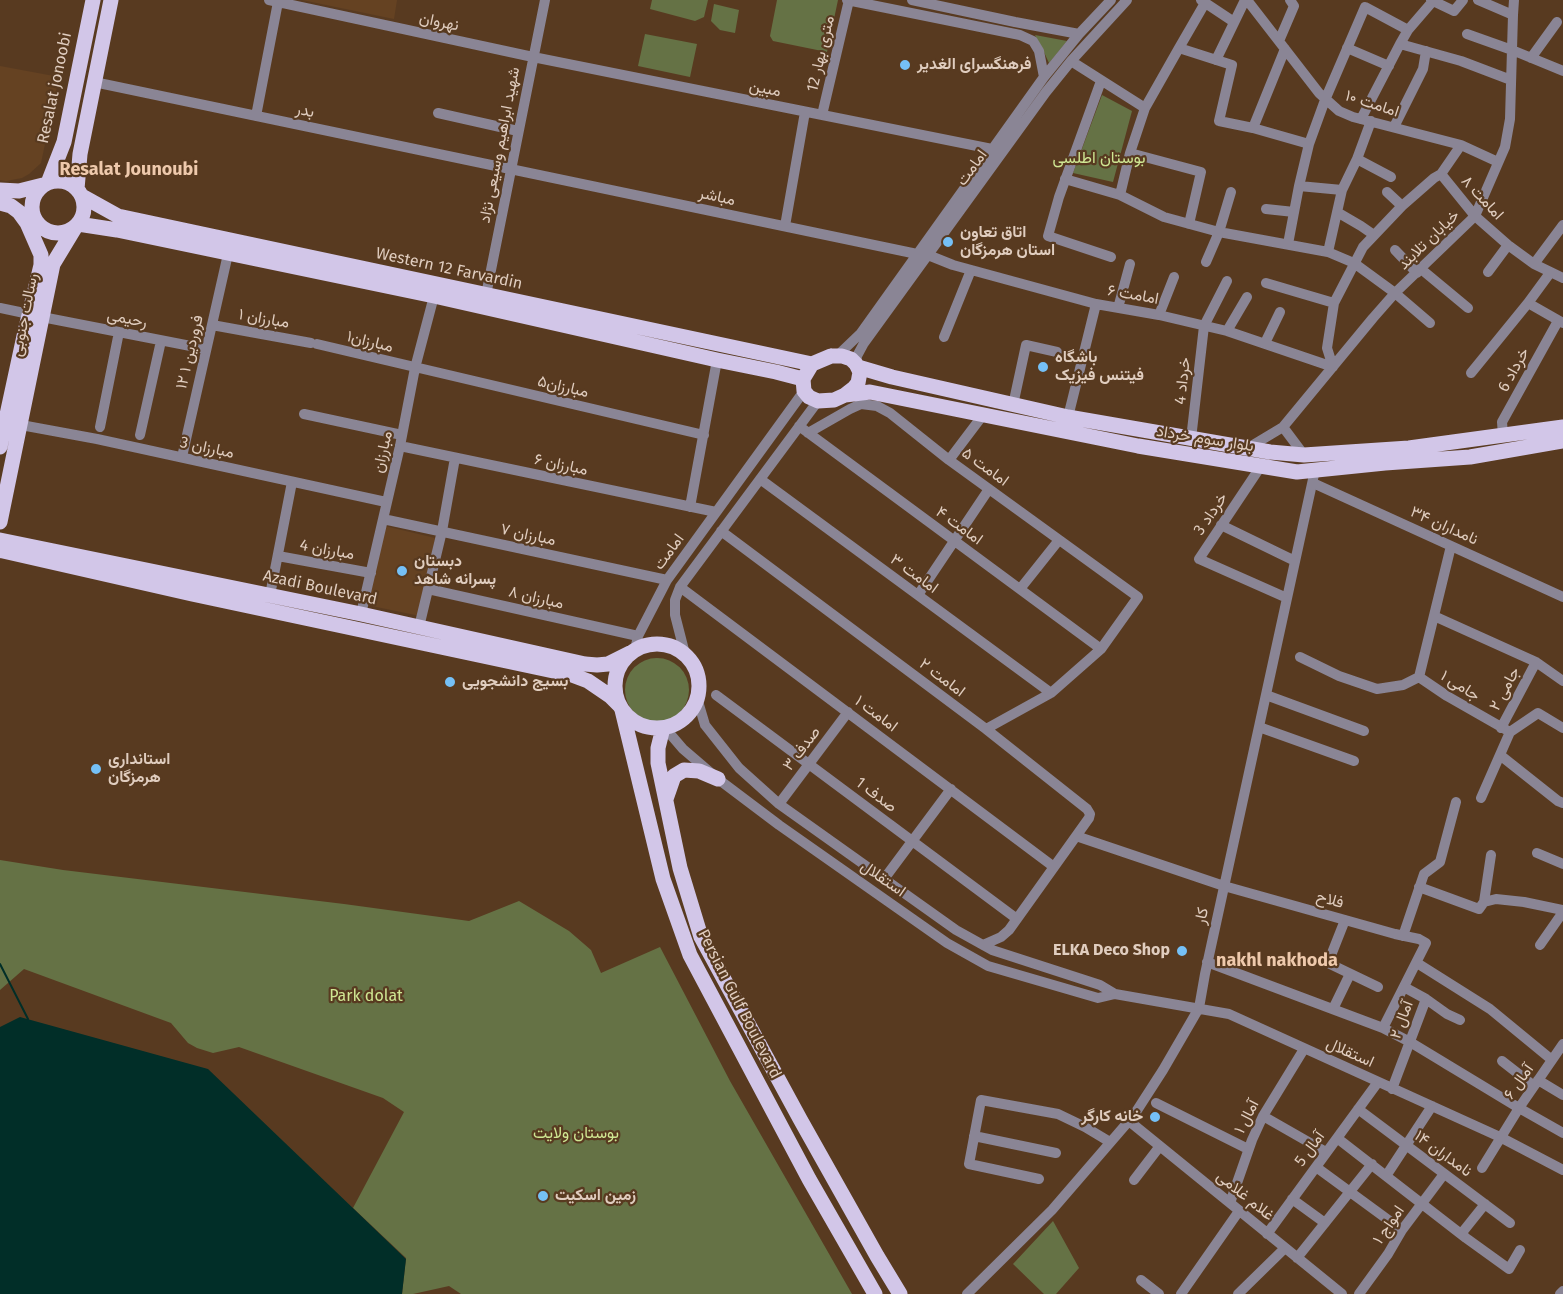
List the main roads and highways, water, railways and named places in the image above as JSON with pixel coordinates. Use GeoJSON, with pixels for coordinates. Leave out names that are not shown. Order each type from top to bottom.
{"type":"FeatureCollection","features":[{"type":"Feature","properties":{"kind":"main road","name":"Resalat jonoobi"},"geometry":{"type":"LineString","coordinates":[[45,184],[58,160],[64,142],[93,0]]}},
{"type":"Feature","properties":{"kind":"main road"},"geometry":{"type":"LineString","coordinates":[[79,192],[79,160],[111,0]]}},
{"type":"Feature","properties":{"kind":"main road"},"geometry":{"type":"LineString","coordinates":[[58,160],[63,170],[70,171],[79,160]]}},
{"type":"Feature","properties":{"kind":"main road"},"geometry":{"type":"LineString","coordinates":[[0,190],[19,191],[55,181],[71,184],[79,192],[84,204],[84,212],[77,225],[69,231],[52,233],[38,224],[33,216],[33,199],[37,191],[45,184]]}},
{"type":"Feature","properties":{"kind":"main road","name":"Western 12 Farvardin"},"geometry":{"type":"LineString","coordinates":[[79,192],[117,223],[228,254],[434,296],[717,360],[812,364]]}},
{"type":"Feature","properties":{"kind":"main road"},"geometry":{"type":"LineString","coordinates":[[0,203],[11,206],[27,223],[41,255],[43,275]]}},
{"type":"Feature","properties":{"kind":"main road","name":"Western 12 Farvardin"},"geometry":{"type":"LineString","coordinates":[[77,225],[117,223],[486,295],[777,364],[804,385]]}},
{"type":"Feature","properties":{"kind":"main road","name":"رسالت جنوبی"},"geometry":{"type":"LineString","coordinates":[[0,522],[6,463],[21,425],[30,382],[35,316],[43,275],[77,225]]}},
{"type":"Feature","properties":{"kind":"main road","name":"رسالت جنوبی"},"geometry":{"type":"LineString","coordinates":[[0,447],[2,422],[35,316]]}},
{"type":"Feature","properties":{"kind":"main road"},"geometry":{"type":"LineString","coordinates":[[837,356],[851,359],[860,372],[858,383],[845,395],[834,400],[818,401],[809,397],[804,385],[812,364],[837,356]]}},
{"type":"Feature","properties":{"kind":"main road","name":"بلوار سوم خرداد"},"geometry":{"type":"LineString","coordinates":[[857,366],[892,378],[1068,417],[1248,448],[1304,454],[1409,448],[1563,427]]}},
{"type":"Feature","properties":{"kind":"main road"},"geometry":{"type":"LineString","coordinates":[[892,378],[887,381],[886,387],[888,393],[893,396]]}},
{"type":"Feature","properties":{"kind":"main road"},"geometry":{"type":"LineString","coordinates":[[14,379],[30,382]]}},
{"type":"Feature","properties":{"kind":"main road","name":"بلوار سوم خرداد"},"geometry":{"type":"LineString","coordinates":[[845,395],[870,392],[1138,446],[1314,476],[1470,457],[1563,441]]}},
{"type":"Feature","properties":{"kind":"main road","name":"Azadi Boulevard"},"geometry":{"type":"LineString","coordinates":[[0,540],[597,665],[608,664],[634,646]]}},
{"type":"Feature","properties":{"kind":"main road","name":"Azadi Boulevard"},"geometry":{"type":"LineString","coordinates":[[0,550],[192,594],[577,676],[604,692],[621,708]]}},
{"type":"Feature","properties":{"kind":"main road"},"geometry":{"type":"LineString","coordinates":[[655,644],[676,648],[685,654],[696,670],[699,688],[697,698],[690,712],[683,719],[664,728],[651,728],[630,719],[621,708],[615,692],[615,677],[620,664],[634,646],[655,644]]}},
{"type":"Feature","properties":{"kind":"main road","name":"Persian Gulf Boulevard"},"geometry":{"type":"LineString","coordinates":[[621,708],[663,879],[690,955],[809,1179],[875,1294]]}},
{"type":"Feature","properties":{"kind":"main road","name":"Persian Gulf Boulevard"},"geometry":{"type":"LineString","coordinates":[[664,728],[658,748],[658,763],[680,868],[701,937],[800,1119],[900,1294]]}},
{"type":"Feature","properties":{"kind":"main road"},"geometry":{"type":"LineString","coordinates":[[665,802],[674,776],[679,772],[699,771],[718,779]]}},
{"type":"Feature","properties":{"kind":"water"},"geometry":{"type":"Polygon","coordinates":[[[20,1017],[208,1069],[406,1259],[402,1294],[0,1294],[0,1027],[20,1017]]]}},
{"type":"Feature","properties":{"kind":"waterway"},"geometry":{"type":"LineString","coordinates":[[0,964],[28,1019]]}},
{"type":"Feature","properties":{"kind":"place","name":"فرهنگسرای الغدیر"},"geometry":{"type":"Point","coordinates":[905,65]}},
{"type":"Feature","properties":{"kind":"place","name":"اتاق تعاون استان هرمزگان"},"geometry":{"type":"Point","coordinates":[948,242]}},
{"type":"Feature","properties":{"kind":"place","name":"باشگاه فیتنس فیزیک"},"geometry":{"type":"Point","coordinates":[1043,367]}},
{"type":"Feature","properties":{"kind":"place","name":"دبستان پسرانه شاهد"},"geometry":{"type":"Point","coordinates":[402,571]}},
{"type":"Feature","properties":{"kind":"place","name":"بسیج دانشجویی"},"geometry":{"type":"Point","coordinates":[450,682]}},
{"type":"Feature","properties":{"kind":"place","name":"استانداری هرمزگان"},"geometry":{"type":"Point","coordinates":[96,769]}},
{"type":"Feature","properties":{"kind":"place","name":"ELKA Deco Shop"},"geometry":{"type":"Point","coordinates":[1182,951]}},
{"type":"Feature","properties":{"kind":"place","name":"خانه کارگر"},"geometry":{"type":"Point","coordinates":[1155,1117]}},
{"type":"Feature","properties":{"kind":"place","name":"زمین اسکیت"},"geometry":{"type":"Point","coordinates":[543,1196]}},
{"type":"Feature","properties":{"kind":"district","name":"Resalat Jounoubi"},"geometry":{"type":"Point","coordinates":[129,170]}},
{"type":"Feature","properties":{"kind":"district","name":"nakhl nakhoda"},"geometry":{"type":"Point","coordinates":[1277,961]}},
{"type":"Feature","properties":{"kind":"park label","name":"بوستان اطلسی"},"geometry":{"type":"Point","coordinates":[1099,159]}},
{"type":"Feature","properties":{"kind":"park label","name":"Park dolat"},"geometry":{"type":"Point","coordinates":[366,997]}},
{"type":"Feature","properties":{"kind":"park label","name":"بوستان ولایت"},"geometry":{"type":"Point","coordinates":[576,1134]}}]}
